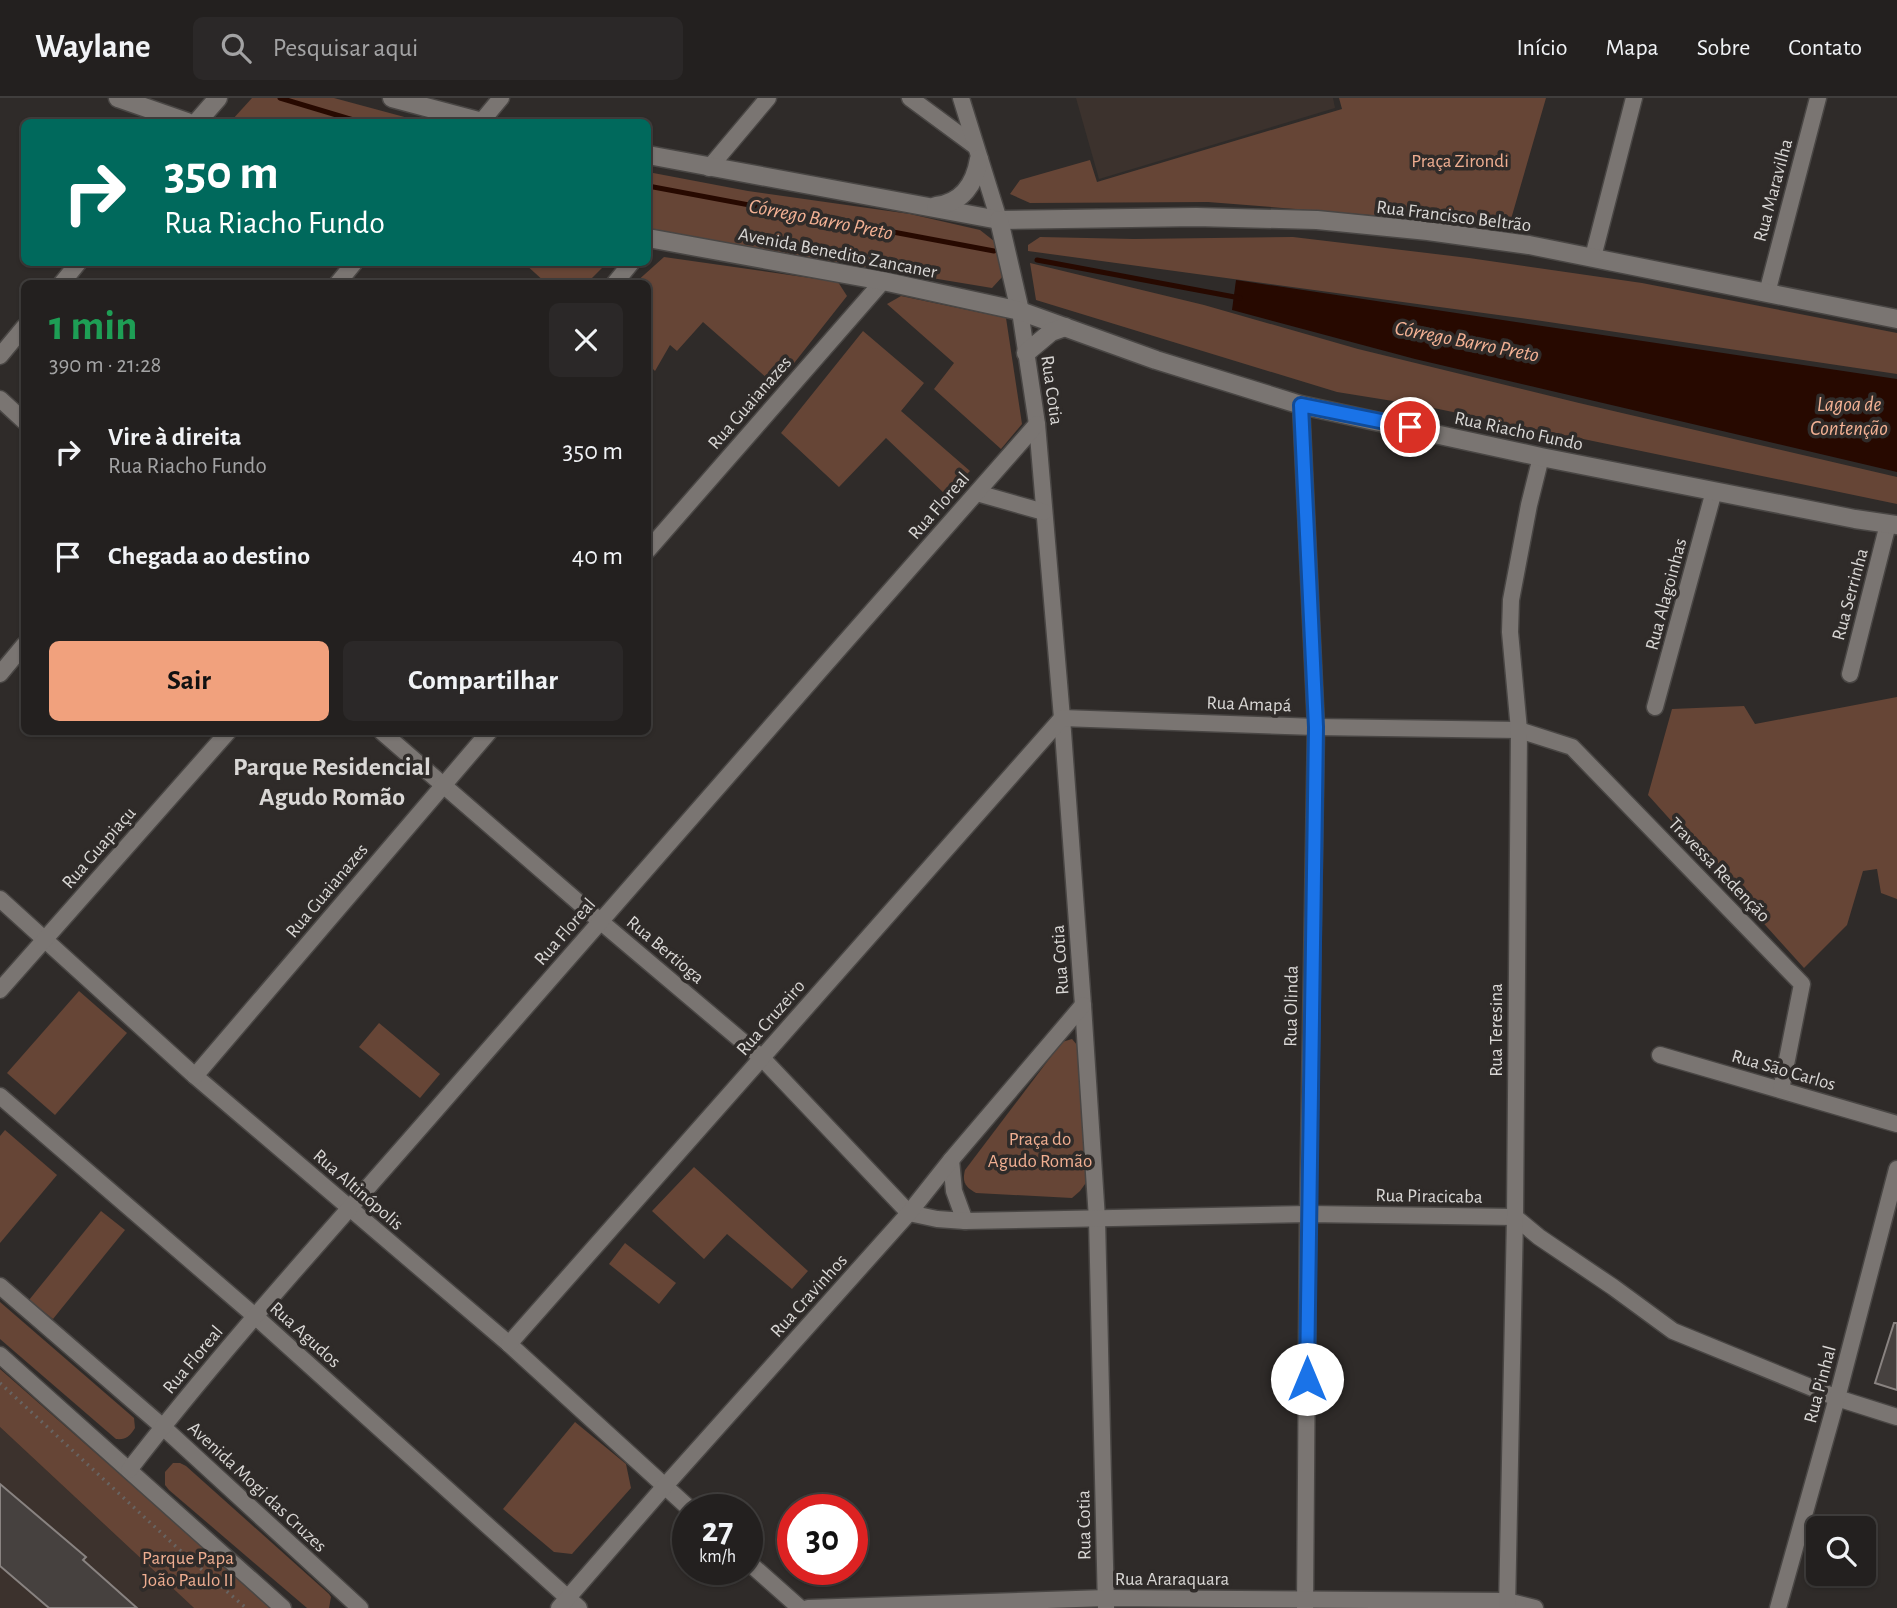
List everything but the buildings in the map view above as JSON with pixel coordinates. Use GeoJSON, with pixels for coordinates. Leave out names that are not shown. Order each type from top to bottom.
{"type":"FeatureCollection","features":[{"type":"Feature","properties":{"kind":"main road"},"geometry":{"type":"LineString","coordinates":[[118,98],[178,119]]}},
{"type":"Feature","properties":{"kind":"main road"},"geometry":{"type":"LineString","coordinates":[[200,119],[218,98]]}},
{"type":"Feature","properties":{"kind":"main road"},"geometry":{"type":"LineString","coordinates":[[392,98],[470,119]]}},
{"type":"Feature","properties":{"kind":"main road"},"geometry":{"type":"LineString","coordinates":[[929,206],[944,205],[970,188],[976,174],[977,152]]}},
{"type":"Feature","properties":{"kind":"main road"},"geometry":{"type":"LineString","coordinates":[[651,157],[999,220],[1020,311]]}},
{"type":"Feature","properties":{"kind":"main road","name":"Rua Francisco Beltrão"},"geometry":{"type":"LineString","coordinates":[[999,220],[1196,217],[1317,220],[1428,231],[1593,257],[1897,319]]}},
{"type":"Feature","properties":{"kind":"main road","name":"Avenida Benedito Zancaner"},"geometry":{"type":"LineString","coordinates":[[651,240],[883,281],[1020,311]]}},
{"type":"Feature","properties":{"kind":"main road","name":"Rua Riacho Fundo"},"geometry":{"type":"LineString","coordinates":[[1020,311],[1156,360],[1301,405],[1541,457],[1893,525]]}},
{"type":"Feature","properties":{"kind":"main road"},"geometry":{"type":"LineString","coordinates":[[1026,353],[1051,332],[1065,327]]}},
{"type":"Feature","properties":{"kind":"street"},"geometry":{"type":"LineString","coordinates":[[484,119],[501,98]]}},
{"type":"Feature","properties":{"kind":"street"},"geometry":{"type":"LineString","coordinates":[[709,168],[768,98]]}},
{"type":"Feature","properties":{"kind":"street"},"geometry":{"type":"LineString","coordinates":[[910,98],[977,152]]}},
{"type":"Feature","properties":{"kind":"street"},"geometry":{"type":"LineString","coordinates":[[961,98],[999,220]]}},
{"type":"Feature","properties":{"kind":"street"},"geometry":{"type":"LineString","coordinates":[[1593,257],[1634,98]]}},
{"type":"Feature","properties":{"kind":"street","name":"Rua Maravilha"},"geometry":{"type":"LineString","coordinates":[[1767,293],[1818,98]]}},
{"type":"Feature","properties":{"kind":"street"},"geometry":{"type":"LineString","coordinates":[[64,280],[76,266]]}},
{"type":"Feature","properties":{"kind":"street"},"geometry":{"type":"LineString","coordinates":[[340,280],[352,266]]}},
{"type":"Feature","properties":{"kind":"street"},"geometry":{"type":"LineString","coordinates":[[617,280],[629,266]]}},
{"type":"Feature","properties":{"kind":"street","name":"Rua Guaianazes"},"geometry":{"type":"LineString","coordinates":[[651,547],[883,281]]}},
{"type":"Feature","properties":{"kind":"street","name":"Rua Cotia"},"geometry":{"type":"LineString","coordinates":[[1020,311],[1037,424],[1083,1005],[1097,1219],[1106,1603]]}},
{"type":"Feature","properties":{"kind":"street"},"geometry":{"type":"LineString","coordinates":[[0,356],[21,331]]}},
{"type":"Feature","properties":{"kind":"street"},"geometry":{"type":"LineString","coordinates":[[0,399],[21,418]]}},
{"type":"Feature","properties":{"kind":"street","name":"Rua Olinda"},"geometry":{"type":"LineString","coordinates":[[1301,405],[1316,727],[1305,1604]]}},
{"type":"Feature","properties":{"kind":"street","name":"Rua Floreal"},"geometry":{"type":"LineString","coordinates":[[129,1470],[256,1317],[1037,424]]}},
{"type":"Feature","properties":{"kind":"street","name":"Rua Teresina"},"geometry":{"type":"LineString","coordinates":[[1507,1605],[1515,1217],[1518,730],[1510,632],[1511,600],[1541,457]]}},
{"type":"Feature","properties":{"kind":"street","name":"Rua Alagoinhas"},"geometry":{"type":"LineString","coordinates":[[1655,707],[1714,491]]}},
{"type":"Feature","properties":{"kind":"street"},"geometry":{"type":"LineString","coordinates":[[977,492],[1044,512]]}},
{"type":"Feature","properties":{"kind":"street","name":"Rua Serrinha"},"geometry":{"type":"LineString","coordinates":[[1850,674],[1893,525]]}},
{"type":"Feature","properties":{"kind":"street"},"geometry":{"type":"LineString","coordinates":[[0,674],[21,649]]}},
{"type":"Feature","properties":{"kind":"street","name":"Rua Amapá"},"geometry":{"type":"LineString","coordinates":[[1062,718],[1316,727],[1518,730]]}},
{"type":"Feature","properties":{"kind":"street","name":"Rua Cruzeiro"},"geometry":{"type":"LineString","coordinates":[[509,1345],[1062,718]]}},
{"type":"Feature","properties":{"kind":"street","name":"Travessa Redenção"},"geometry":{"type":"LineString","coordinates":[[1518,730],[1572,747],[1802,984],[1781,1090]]}},
{"type":"Feature","properties":{"kind":"street","name":"Rua Guapiaçu"},"geometry":{"type":"LineString","coordinates":[[0,990],[225,735]]}},
{"type":"Feature","properties":{"kind":"street","name":"Rua Bertioga"},"geometry":{"type":"LineString","coordinates":[[386,735],[762,1058],[909,1213]]}},
{"type":"Feature","properties":{"kind":"street","name":"Rua Guaianazes"},"geometry":{"type":"LineString","coordinates":[[195,1076],[486,735]]}},
{"type":"Feature","properties":{"kind":"street","name":"Rua Altinópolis"},"geometry":{"type":"LineString","coordinates":[[0,899],[195,1076],[509,1345],[672,1494]]}},
{"type":"Feature","properties":{"kind":"street","name":"Rua Cravinhos"},"geometry":{"type":"LineString","coordinates":[[568,1605],[664,1487],[909,1213],[1083,1005]]}},
{"type":"Feature","properties":{"kind":"street","name":"Rua São Carlos"},"geometry":{"type":"LineString","coordinates":[[1660,1055],[1897,1124]]}},
{"type":"Feature","properties":{"kind":"street","name":"Rua Agudos"},"geometry":{"type":"LineString","coordinates":[[0,1096],[256,1317],[568,1605]]}},
{"type":"Feature","properties":{"kind":"street"},"geometry":{"type":"LineString","coordinates":[[951,1160],[954,1191],[965,1220]]}},
{"type":"Feature","properties":{"kind":"street","name":"Rua Pinhal"},"geometry":{"type":"LineString","coordinates":[[1778,1608],[1897,1169]]}},
{"type":"Feature","properties":{"kind":"street","name":"Rua Piracicaba"},"geometry":{"type":"LineString","coordinates":[[909,1213],[937,1219],[965,1220],[1308,1214],[1515,1217]]}},
{"type":"Feature","properties":{"kind":"street"},"geometry":{"type":"LineString","coordinates":[[1515,1217],[1539,1237],[1673,1331],[1837,1398],[1897,1417]]}},
{"type":"Feature","properties":{"kind":"street","name":"Avenida Mogi das Cruzes"},"geometry":{"type":"LineString","coordinates":[[0,1286],[163,1427],[358,1607]]}},
{"type":"Feature","properties":{"kind":"street"},"geometry":{"type":"LineString","coordinates":[[0,1355],[283,1608]]}},
{"type":"Feature","properties":{"kind":"street"},"geometry":{"type":"LineString","coordinates":[[763,1575],[800,1608]]}},
{"type":"Feature","properties":{"kind":"street","name":"Rua Araraquara"},"geometry":{"type":"LineString","coordinates":[[808,1608],[1106,1603],[1507,1605],[1535,1608]]}},
{"type":"Feature","properties":{"kind":"path"},"geometry":{"type":"LineString","coordinates":[[0,1383],[174,1545],[246,1608]]}},
{"type":"Feature","properties":{"kind":"shaded area"},"geometry":{"type":"Polygon","coordinates":[[[1076,98],[1333,98],[1335,108],[1099,179],[1076,98]]]}},
{"type":"Feature","properties":{"kind":"shaded area"},"geometry":{"type":"Polygon","coordinates":[[[0,1427],[194,1608],[0,1608],[0,1427]]]}},
{"type":"Feature","properties":{"kind":"green space"},"geometry":{"type":"Polygon","coordinates":[[[252,98],[334,98],[412,119],[233,119],[252,98]]]}},
{"type":"Feature","properties":{"kind":"green space","name":"Praça Zirondi"},"geometry":{"type":"Polygon","coordinates":[[[1339,98],[1546,98],[1509,226],[1208,202],[1030,203],[1010,194],[1020,180],[1090,160],[1097,182],[1342,109],[1339,98]]]}},
{"type":"Feature","properties":{"kind":"green space"},"geometry":{"type":"Polygon","coordinates":[[[651,173],[748,191],[910,214],[980,230],[994,241],[1003,276],[992,288],[651,231],[651,173]]]}},
{"type":"Feature","properties":{"kind":"green space"},"geometry":{"type":"Polygon","coordinates":[[[1040,237],[1293,237],[1469,258],[1642,283],[1897,333],[1897,374],[1542,321],[1028,251],[1028,245],[1040,237]]]}},
{"type":"Feature","properties":{"kind":"green space"},"geometry":{"type":"Polygon","coordinates":[[[664,257],[838,282],[847,296],[776,386],[703,322],[677,351],[670,345],[655,371],[651,367],[651,280],[638,280],[664,257]]]}},
{"type":"Feature","properties":{"kind":"green space"},"geometry":{"type":"Polygon","coordinates":[[[1030,263],[1204,305],[1358,349],[1897,477],[1897,504],[1424,406],[1337,392],[1036,300],[1030,263]]]}},
{"type":"Feature","properties":{"kind":"green space"},"geometry":{"type":"Polygon","coordinates":[[[527,266],[604,266],[590,280],[543,280],[527,266]]]}},
{"type":"Feature","properties":{"kind":"green space"},"geometry":{"type":"Polygon","coordinates":[[[901,296],[1006,318],[1022,424],[1001,449],[934,389],[954,363],[887,304],[901,296]]]}},
{"type":"Feature","properties":{"kind":"green space"},"geometry":{"type":"Polygon","coordinates":[[[863,331],[924,383],[901,411],[970,471],[946,495],[886,438],[839,487],[781,433],[863,331]]]}},
{"type":"Feature","properties":{"kind":"green space"},"geometry":{"type":"Polygon","coordinates":[[[1897,697],[1897,899],[1881,893],[1877,869],[1863,871],[1847,925],[1804,968],[1648,795],[1672,709],[1744,706],[1755,724],[1897,697]]]}},
{"type":"Feature","properties":{"kind":"green space"},"geometry":{"type":"Polygon","coordinates":[[[79,991],[127,1033],[55,1115],[7,1073],[79,991]]]}},
{"type":"Feature","properties":{"kind":"green space"},"geometry":{"type":"Polygon","coordinates":[[[379,1023],[440,1074],[420,1098],[359,1047],[379,1023]]]}},
{"type":"Feature","properties":{"kind":"green space","name":"Praça do Agudo Romão"},"geometry":{"type":"Polygon","coordinates":[[[1072,1039],[1078,1046],[1088,1180],[1072,1198],[972,1191],[964,1181],[965,1170],[1062,1042],[1072,1039]]]}},
{"type":"Feature","properties":{"kind":"green space"},"geometry":{"type":"Polygon","coordinates":[[[5,1130],[57,1175],[0,1243],[0,1136],[5,1130]]]}},
{"type":"Feature","properties":{"kind":"green space"},"geometry":{"type":"Polygon","coordinates":[[[694,1167],[808,1271],[792,1289],[727,1234],[704,1259],[652,1211],[694,1167]]]}},
{"type":"Feature","properties":{"kind":"green space"},"geometry":{"type":"Polygon","coordinates":[[[101,1211],[125,1230],[53,1319],[29,1300],[101,1211]]]}},
{"type":"Feature","properties":{"kind":"green space"},"geometry":{"type":"Polygon","coordinates":[[[625,1243],[676,1283],[659,1304],[609,1264],[625,1243]]]}},
{"type":"Feature","properties":{"kind":"green space"},"geometry":{"type":"Polygon","coordinates":[[[0,1302],[134,1418],[135,1428],[129,1435],[116,1439],[0,1339],[0,1302]]]}},
{"type":"Feature","properties":{"kind":"green space","name":"Parque Papa João Paulo II"},"geometry":{"type":"Polygon","coordinates":[[[0,1369],[272,1608],[194,1608],[0,1427],[0,1369]]]}},
{"type":"Feature","properties":{"kind":"green space"},"geometry":{"type":"Polygon","coordinates":[[[575,1422],[626,1464],[631,1488],[572,1554],[554,1552],[503,1509],[575,1422]]]}},
{"type":"Feature","properties":{"kind":"green space"},"geometry":{"type":"Polygon","coordinates":[[[173,1463],[186,1466],[329,1594],[329,1608],[307,1608],[169,1490],[165,1485],[165,1472],[173,1463]]]}},
{"type":"Feature","properties":{"kind":"water","name":"Lagoa de Contenção"},"geometry":{"type":"Polygon","coordinates":[[[1236,280],[1897,379],[1897,472],[1415,359],[1232,310],[1236,280]]]}},
{"type":"Feature","properties":{"kind":"waterway","name":"Córrego Barro Preto"},"geometry":{"type":"LineString","coordinates":[[280,98],[350,119]]}},
{"type":"Feature","properties":{"kind":"waterway","name":"Córrego Barro Preto"},"geometry":{"type":"LineString","coordinates":[[651,187],[994,251]]}},
{"type":"Feature","properties":{"kind":"waterway","name":"Córrego Barro Preto"},"geometry":{"type":"LineString","coordinates":[[1037,260],[1240,298]]}},
{"type":"Feature","properties":{"kind":"district","name":"Parque Residencial Agudo Romão"},"geometry":{"type":"Point","coordinates":[332,781]}},
{"type":"Feature","properties":{"kind":"route"},"geometry":{"type":"LineString","coordinates":[[1307,1379],[1316,727],[1301,405],[1410,427]]}}]}
